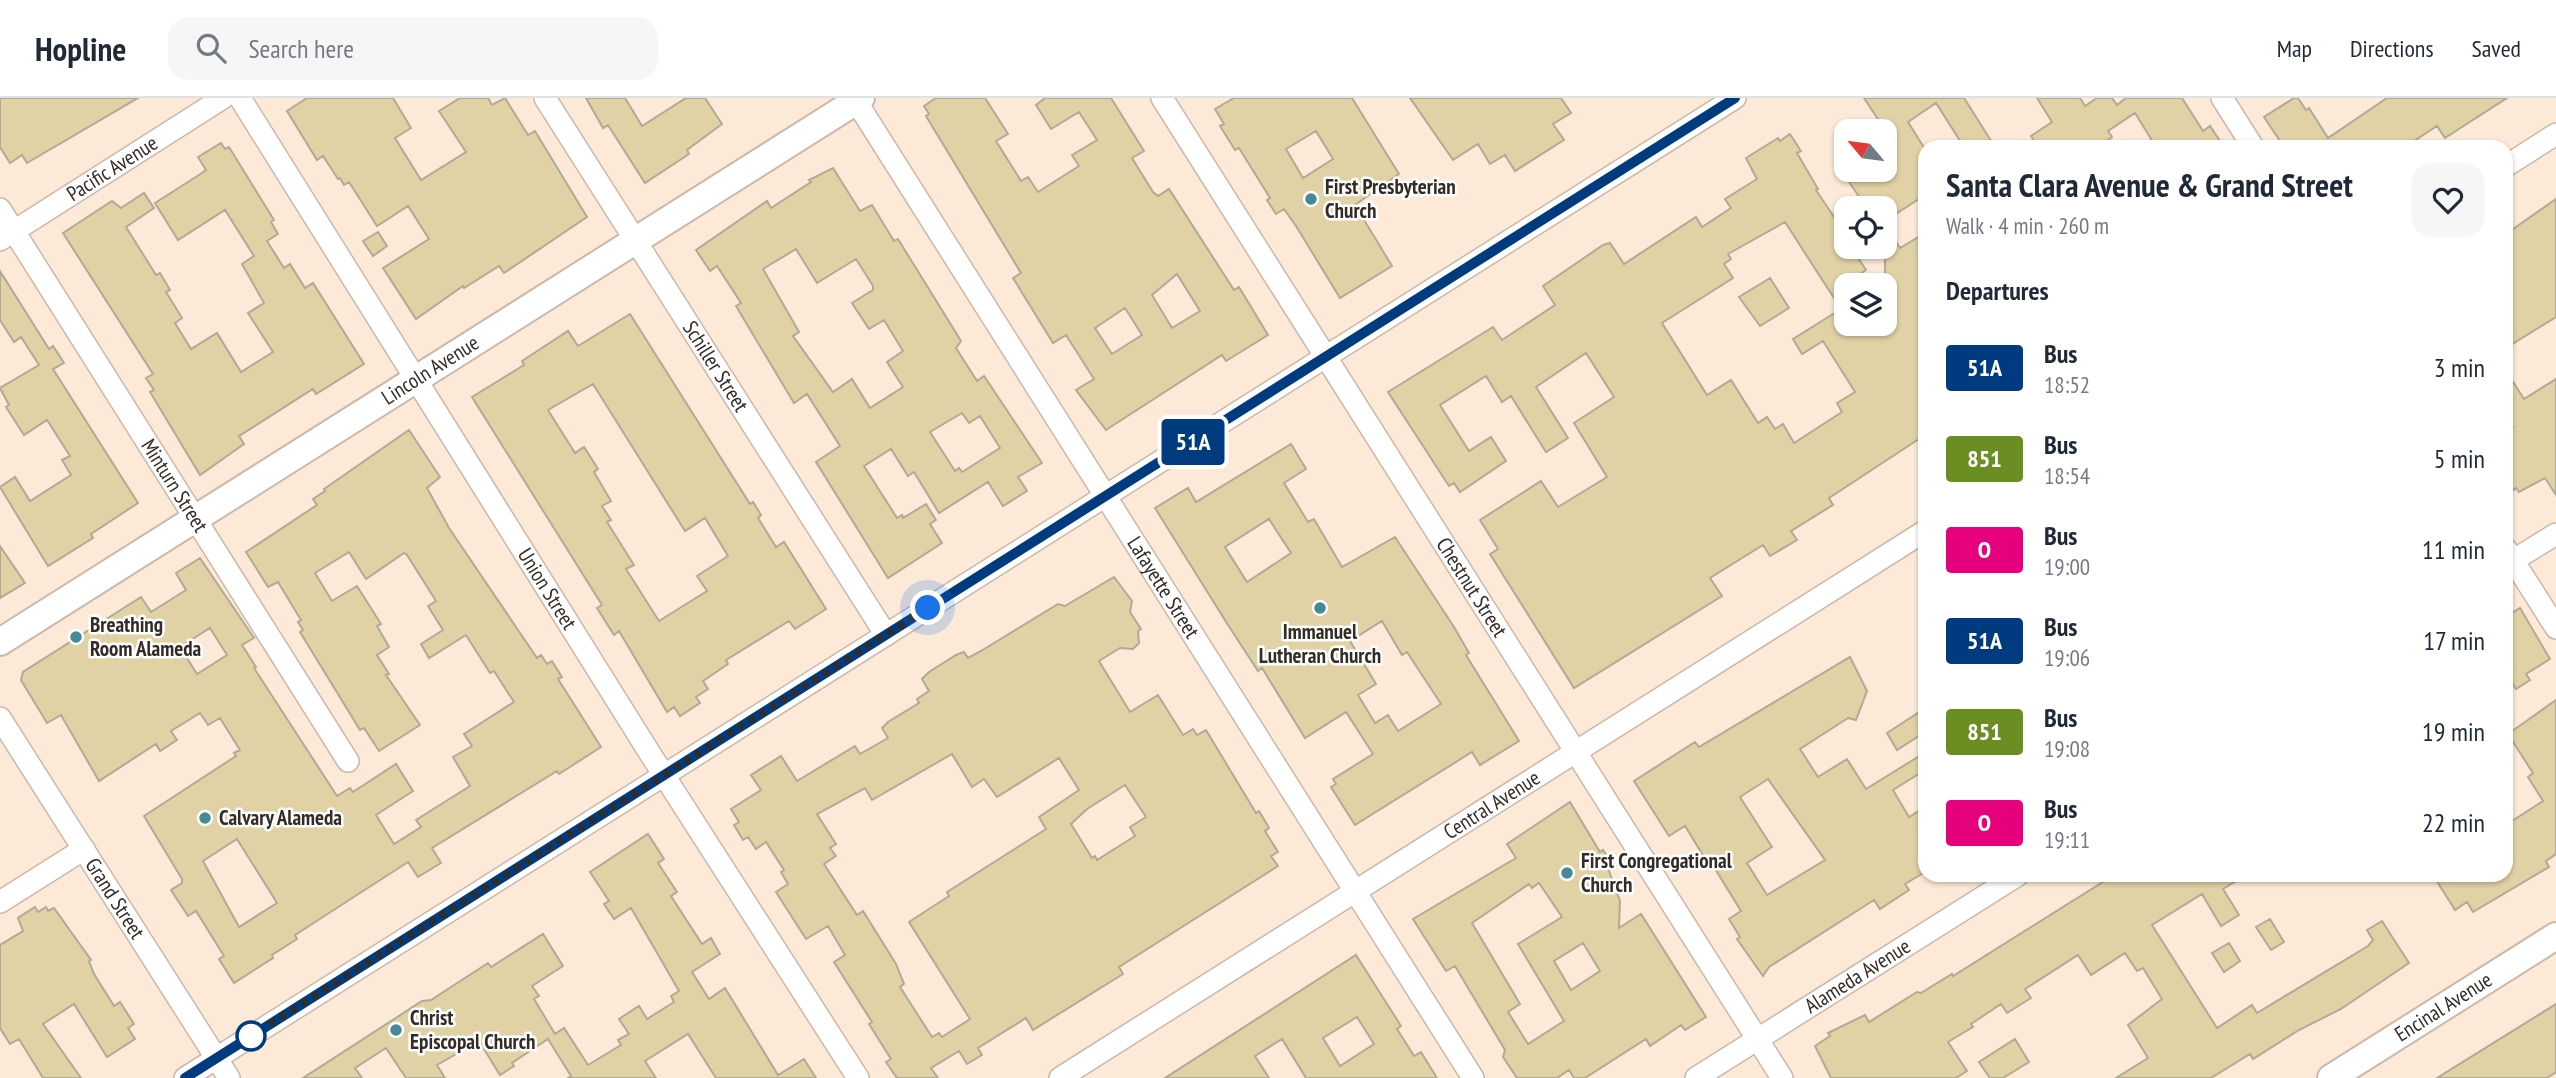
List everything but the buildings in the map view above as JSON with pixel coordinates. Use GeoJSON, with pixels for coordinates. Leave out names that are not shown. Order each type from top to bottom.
{"type":"FeatureCollection","features":[{"type":"Feature","properties":{"kind":"main road","name":"Lincoln Avenue"},"geometry":{"type":"LineString","coordinates":[[0,642],[857,99]]}},
{"type":"Feature","properties":{"kind":"main road","name":"Encinal Avenue"},"geometry":{"type":"LineString","coordinates":[[2331,1078],[2556,936]]}},
{"type":"Feature","properties":{"kind":"street","name":"Pacific Avenue"},"geometry":{"type":"LineString","coordinates":[[7,235],[223,98]]}},
{"type":"Feature","properties":{"kind":"street","name":"Union Street"},"geometry":{"type":"LineString","coordinates":[[240,98],[664,775],[858,1078]]}},
{"type":"Feature","properties":{"kind":"street","name":"Schiller Street"},"geometry":{"type":"LineString","coordinates":[[545,98],[886,635]]}},
{"type":"Feature","properties":{"kind":"street","name":"Chestnut Street"},"geometry":{"type":"LineString","coordinates":[[1162,98],[1782,1078]]}},
{"type":"Feature","properties":{"kind":"street"},"geometry":{"type":"LineString","coordinates":[[184,1078],[1735,98]]}},
{"type":"Feature","properties":{"kind":"street"},"geometry":{"type":"LineString","coordinates":[[2222,98],[2249,140]]}},
{"type":"Feature","properties":{"kind":"street","name":"Lafayette Street"},"geometry":{"type":"LineString","coordinates":[[857,99],[1473,1078]]}},
{"type":"Feature","properties":{"kind":"street"},"geometry":{"type":"LineString","coordinates":[[2513,162],[2556,134]]}},
{"type":"Feature","properties":{"kind":"street","name":"Minturn Street"},"geometry":{"type":"LineString","coordinates":[[0,209],[7,235],[194,519],[348,761]]}},
{"type":"Feature","properties":{"kind":"street"},"geometry":{"type":"LineString","coordinates":[[2513,556],[2556,534]]}},
{"type":"Feature","properties":{"kind":"street","name":"Central Avenue"},"geometry":{"type":"LineString","coordinates":[[1060,1078],[1918,535]]}},
{"type":"Feature","properties":{"kind":"street"},"geometry":{"type":"LineString","coordinates":[[2513,564],[2556,628]]}},
{"type":"Feature","properties":{"kind":"street","name":"Grand Street"},"geometry":{"type":"LineString","coordinates":[[0,718],[229,1078]]}},
{"type":"Feature","properties":{"kind":"street"},"geometry":{"type":"LineString","coordinates":[[0,902],[84,849]]}},
{"type":"Feature","properties":{"kind":"street","name":"Alameda Avenue"},"geometry":{"type":"LineString","coordinates":[[1696,1078],[2007,882]]}},
{"type":"Feature","properties":{"kind":"bus line","name":"51A"},"geometry":{"type":"LineString","coordinates":[[185,1078],[1735,98]]}},
{"type":"Feature","properties":{"kind":"place","name":"First Presbyterian Church"},"geometry":{"type":"Point","coordinates":[1311,199]}},
{"type":"Feature","properties":{"kind":"place","name":"Immanuel Lutheran Church"},"geometry":{"type":"Point","coordinates":[1320,608]}},
{"type":"Feature","properties":{"kind":"place","name":"Breathing Room Alameda"},"geometry":{"type":"Point","coordinates":[76,637]}},
{"type":"Feature","properties":{"kind":"place","name":"Calvary Alameda"},"geometry":{"type":"Point","coordinates":[205,818]}},
{"type":"Feature","properties":{"kind":"place","name":"First Congregational Church"},"geometry":{"type":"Point","coordinates":[1567,873]}},
{"type":"Feature","properties":{"kind":"place","name":"Christ Episcopal Church"},"geometry":{"type":"Point","coordinates":[396,1030]}},
{"type":"Feature","properties":{"kind":"route"},"geometry":{"type":"LineString","coordinates":[[251,1036],[928,608]]}}]}
